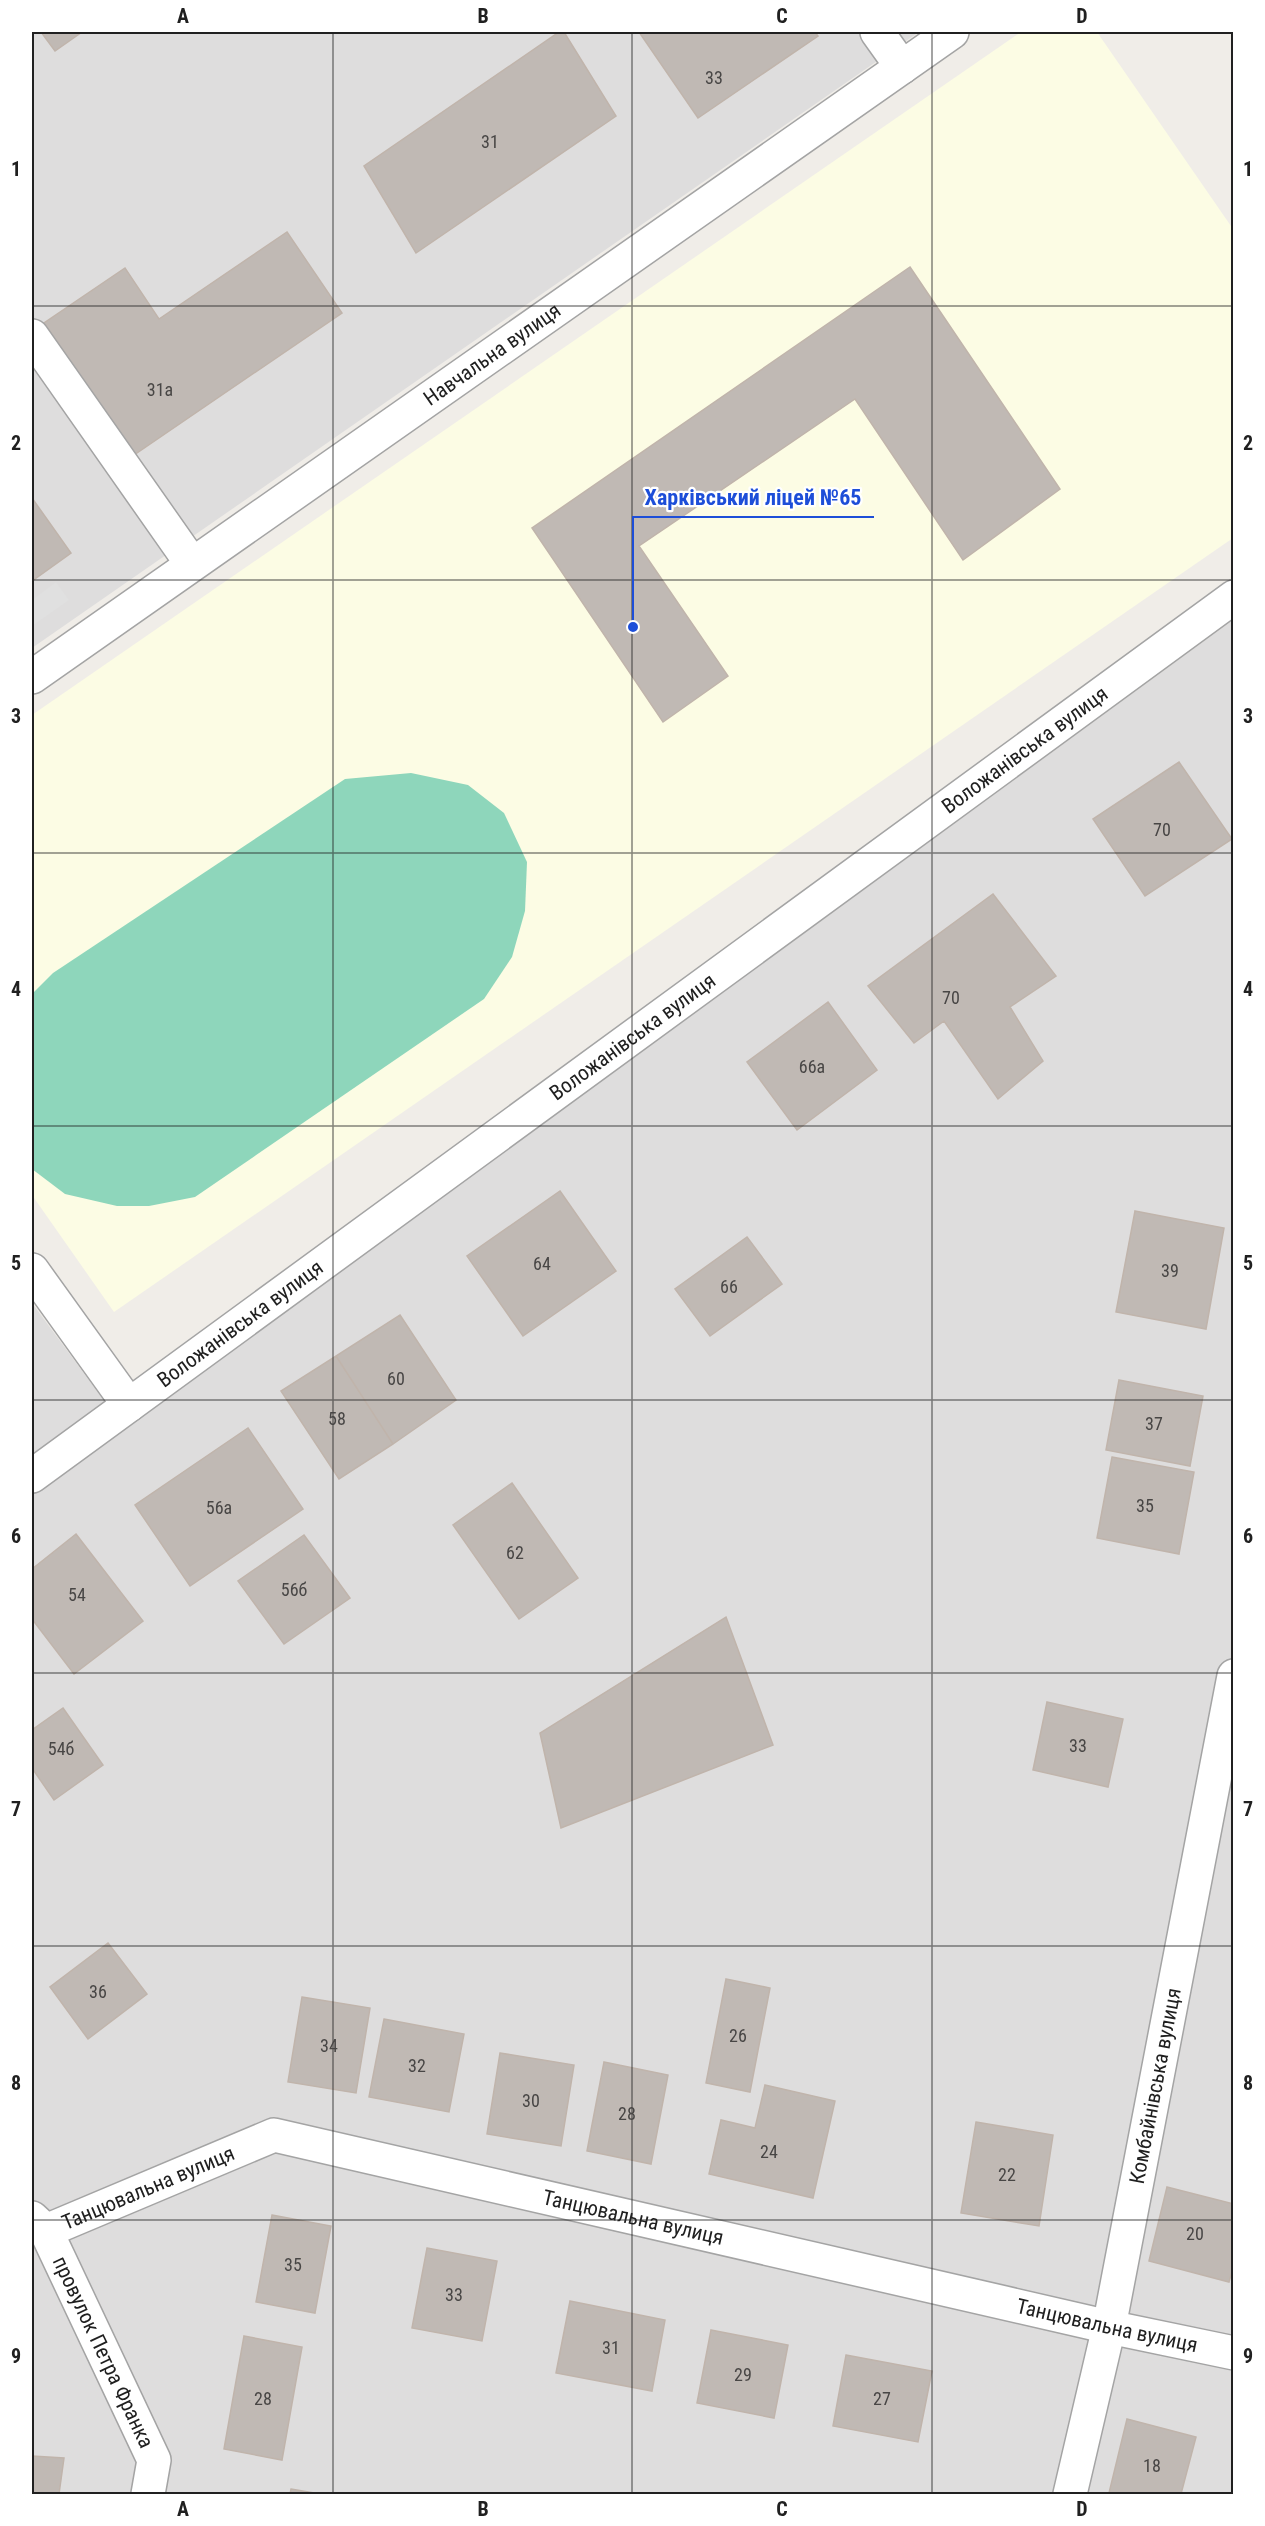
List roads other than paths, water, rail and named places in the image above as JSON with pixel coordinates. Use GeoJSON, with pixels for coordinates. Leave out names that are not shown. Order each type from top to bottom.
{"type":"FeatureCollection","features":[{"type":"Feature","properties":{"kind":"street"},"geometry":{"type":"LineString","coordinates":[[877,32],[902,67]]}},
{"type":"Feature","properties":{"kind":"street","name":"Навчальна вулиця"},"geometry":{"type":"LineString","coordinates":[[32,676],[952,32]]}},
{"type":"Feature","properties":{"kind":"street"},"geometry":{"type":"LineString","coordinates":[[32,336],[192,564]]}},
{"type":"Feature","properties":{"kind":"street","name":"Воложанівська вулиця"},"geometry":{"type":"LineString","coordinates":[[32,1476],[1233,597]]}},
{"type":"Feature","properties":{"kind":"street"},"geometry":{"type":"LineString","coordinates":[[32,1270],[129,1405]]}},
{"type":"Feature","properties":{"kind":"street","name":"Комбайнівська вулиця"},"geometry":{"type":"LineString","coordinates":[[1070,2494],[1109,2327],[1233,1676]]}},
{"type":"Feature","properties":{"kind":"street","name":"Танцювальна вулиця"},"geometry":{"type":"LineString","coordinates":[[39,2225],[274,2135],[1109,2327],[1233,2353]]}},
{"type":"Feature","properties":{"kind":"street","name":"провулок Петра Франка"},"geometry":{"type":"LineString","coordinates":[[39,2225],[154,2460],[148,2494]]}},
{"type":"Feature","properties":{"kind":"place","name":"Харківський ліцей №65"},"geometry":{"type":"Point","coordinates":[633,627]}}]}
